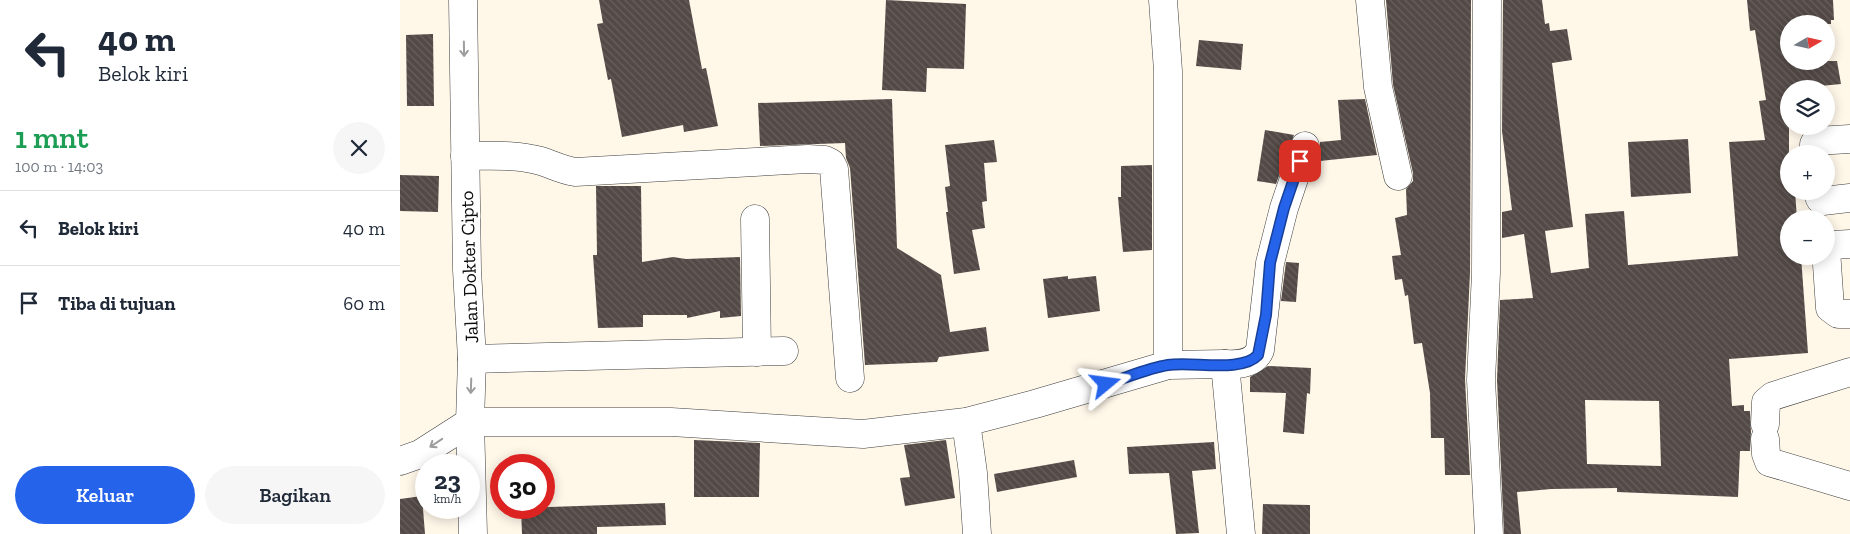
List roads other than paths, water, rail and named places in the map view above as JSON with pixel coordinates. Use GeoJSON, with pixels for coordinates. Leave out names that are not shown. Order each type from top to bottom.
{"type":"FeatureCollection","features":[{"type":"Feature","properties":{"kind":"street","name":"Jalan Dokter Cipto"},"geometry":{"type":"LineString","coordinates":[[463,0],[467,270],[472,359],[470,454]]}},
{"type":"Feature","properties":{"kind":"street"},"geometry":{"type":"LineString","coordinates":[[1163,0],[1168,71],[1168,365]]}},
{"type":"Feature","properties":{"kind":"street"},"geometry":{"type":"LineString","coordinates":[[1370,0],[1378,87],[1398,176]]}},
{"type":"Feature","properties":{"kind":"street"},"geometry":{"type":"LineString","coordinates":[[1487,0],[1486,272],[1481,380],[1489,534]]}},
{"type":"Feature","properties":{"kind":"street"},"geometry":{"type":"LineString","coordinates":[[1815,145],[1816,141],[1850,139]]}},
{"type":"Feature","properties":{"kind":"street"},"geometry":{"type":"LineString","coordinates":[[400,461],[420,454],[470,422],[671,422],[862,434],[966,422],[1168,365],[1238,365],[1255,358],[1260,350],[1266,315],[1270,263],[1284,208],[1305,146]]}},
{"type":"Feature","properties":{"kind":"street"},"geometry":{"type":"LineString","coordinates":[[466,156],[513,156],[542,161],[559,170],[575,172],[808,160],[831,162],[834,169],[850,378]]}},
{"type":"Feature","properties":{"kind":"street"},"geometry":{"type":"LineString","coordinates":[[1835,199],[1850,198]]}},
{"type":"Feature","properties":{"kind":"street"},"geometry":{"type":"LineString","coordinates":[[755,219],[757,352]]}},
{"type":"Feature","properties":{"kind":"street"},"geometry":{"type":"LineString","coordinates":[[1835,245],[1850,244]]}},
{"type":"Feature","properties":{"kind":"street"},"geometry":{"type":"LineString","coordinates":[[1827,265],[1830,308],[1838,314],[1850,314]]}},
{"type":"Feature","properties":{"kind":"street"},"geometry":{"type":"LineString","coordinates":[[472,359],[784,351]]}},
{"type":"Feature","properties":{"kind":"street"},"geometry":{"type":"LineString","coordinates":[[1225,364],[1241,534]]}},
{"type":"Feature","properties":{"kind":"street"},"geometry":{"type":"LineString","coordinates":[[1850,372],[1773,396],[1766,402],[1765,431],[1766,454],[1769,462],[1850,486]]}},
{"type":"Feature","properties":{"kind":"street"},"geometry":{"type":"LineString","coordinates":[[966,422],[973,473],[977,534]]}},
{"type":"Feature","properties":{"kind":"street"},"geometry":{"type":"LineString","coordinates":[[400,461],[415,465]]}},
{"type":"Feature","properties":{"kind":"street","name":"Jalan Dokter Cipto"},"geometry":{"type":"LineString","coordinates":[[472,519],[473,534]]}}]}
